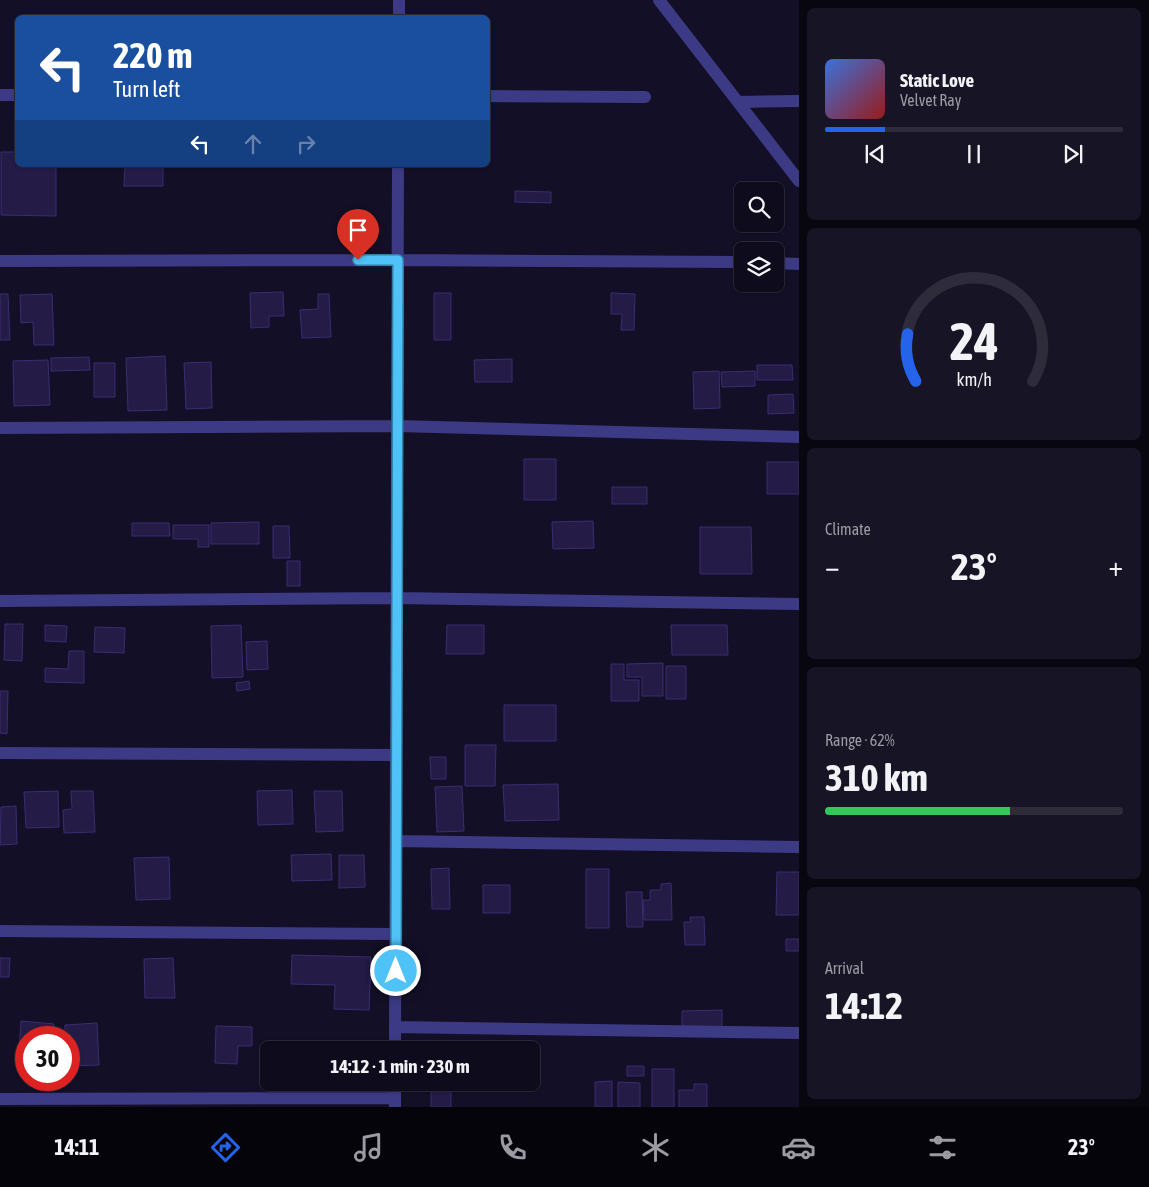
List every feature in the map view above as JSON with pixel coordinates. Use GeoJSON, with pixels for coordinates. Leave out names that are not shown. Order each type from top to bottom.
{"type":"FeatureCollection","features":[{"type":"Feature","properties":{"kind":"street"},"geometry":{"type":"LineString","coordinates":[[399,0],[399,15]]}},
{"type":"Feature","properties":{"kind":"street"},"geometry":{"type":"LineString","coordinates":[[660,0],[799,181]]}},
{"type":"Feature","properties":{"kind":"street"},"geometry":{"type":"LineString","coordinates":[[0,94],[15,94]]}},
{"type":"Feature","properties":{"kind":"street"},"geometry":{"type":"LineString","coordinates":[[490,96],[645,97]]}},
{"type":"Feature","properties":{"kind":"street"},"geometry":{"type":"LineString","coordinates":[[738,102],[799,101]]}},
{"type":"Feature","properties":{"kind":"street"},"geometry":{"type":"LineString","coordinates":[[395,1041],[398,167]]}},
{"type":"Feature","properties":{"kind":"street"},"geometry":{"type":"LineString","coordinates":[[0,261],[398,260],[734,262]]}},
{"type":"Feature","properties":{"kind":"street"},"geometry":{"type":"LineString","coordinates":[[784,263],[799,264]]}},
{"type":"Feature","properties":{"kind":"street"},"geometry":{"type":"LineString","coordinates":[[0,428],[397,426],[799,437]]}},
{"type":"Feature","properties":{"kind":"street"},"geometry":{"type":"LineString","coordinates":[[0,601],[397,598],[799,604]]}},
{"type":"Feature","properties":{"kind":"street"},"geometry":{"type":"LineString","coordinates":[[0,753],[396,755]]}},
{"type":"Feature","properties":{"kind":"street"},"geometry":{"type":"LineString","coordinates":[[396,841],[799,846]]}},
{"type":"Feature","properties":{"kind":"street"},"geometry":{"type":"LineString","coordinates":[[0,931],[396,934]]}},
{"type":"Feature","properties":{"kind":"street"},"geometry":{"type":"LineString","coordinates":[[395,1028],[799,1033]]}},
{"type":"Feature","properties":{"kind":"street"},"geometry":{"type":"LineString","coordinates":[[0,1099],[395,1102]]}},
{"type":"Feature","properties":{"kind":"building"},"geometry":{"type":"Polygon","coordinates":[[[1,152],[15,152],[15,167],[56,167],[56,216],[1,215],[1,152]]]}},
{"type":"Feature","properties":{"kind":"building"},"geometry":{"type":"Polygon","coordinates":[[[125,167],[163,167],[163,186],[124,186],[125,167]]]}},
{"type":"Feature","properties":{"kind":"building"},"geometry":{"type":"Polygon","coordinates":[[[515,191],[551,192],[551,203],[515,202],[515,191]]]}},
{"type":"Feature","properties":{"kind":"building"},"geometry":{"type":"Polygon","coordinates":[[[283,292],[284,316],[269,316],[269,327],[251,328],[250,293],[283,292]]]}},
{"type":"Feature","properties":{"kind":"building"},"geometry":{"type":"Polygon","coordinates":[[[434,293],[451,293],[451,340],[434,340],[434,293]]]}},
{"type":"Feature","properties":{"kind":"building"},"geometry":{"type":"Polygon","coordinates":[[[611,293],[635,294],[634,330],[621,330],[622,314],[611,314],[611,293]]]}},
{"type":"Feature","properties":{"kind":"building"},"geometry":{"type":"Polygon","coordinates":[[[0,294],[8,294],[10,340],[0,340],[0,294]]]}},
{"type":"Feature","properties":{"kind":"building"},"geometry":{"type":"Polygon","coordinates":[[[52,294],[54,345],[34,345],[33,322],[21,323],[20,295],[52,294]]]}},
{"type":"Feature","properties":{"kind":"building"},"geometry":{"type":"Polygon","coordinates":[[[318,294],[329,294],[331,337],[302,338],[300,310],[318,309],[318,294]]]}},
{"type":"Feature","properties":{"kind":"building"},"geometry":{"type":"Polygon","coordinates":[[[165,356],[167,410],[128,411],[126,358],[165,356]]]}},
{"type":"Feature","properties":{"kind":"building"},"geometry":{"type":"Polygon","coordinates":[[[89,357],[90,370],[51,371],[51,358],[89,357]]]}},
{"type":"Feature","properties":{"kind":"building"},"geometry":{"type":"Polygon","coordinates":[[[512,359],[512,382],[475,382],[474,360],[512,359]]]}},
{"type":"Feature","properties":{"kind":"building"},"geometry":{"type":"Polygon","coordinates":[[[48,360],[50,405],[14,406],[13,361],[48,360]]]}},
{"type":"Feature","properties":{"kind":"building"},"geometry":{"type":"Polygon","coordinates":[[[211,362],[212,408],[186,409],[184,363],[211,362]]]}},
{"type":"Feature","properties":{"kind":"building"},"geometry":{"type":"Polygon","coordinates":[[[94,363],[115,363],[115,397],[94,397],[94,363]]]}},
{"type":"Feature","properties":{"kind":"building"},"geometry":{"type":"Polygon","coordinates":[[[757,365],[792,365],[793,380],[757,380],[757,365]]]}},
{"type":"Feature","properties":{"kind":"building"},"geometry":{"type":"Polygon","coordinates":[[[719,371],[720,408],[694,409],[693,372],[719,371]]]}},
{"type":"Feature","properties":{"kind":"building"},"geometry":{"type":"Polygon","coordinates":[[[755,371],[755,386],[722,387],[721,372],[755,371]]]}},
{"type":"Feature","properties":{"kind":"building"},"geometry":{"type":"Polygon","coordinates":[[[793,394],[794,413],[768,414],[768,395],[793,394]]]}},
{"type":"Feature","properties":{"kind":"building"},"geometry":{"type":"Polygon","coordinates":[[[524,459],[556,459],[556,500],[524,500],[524,459]]]}},
{"type":"Feature","properties":{"kind":"building"},"geometry":{"type":"Polygon","coordinates":[[[767,462],[799,462],[799,494],[767,494],[767,462]]]}},
{"type":"Feature","properties":{"kind":"building"},"geometry":{"type":"Polygon","coordinates":[[[612,487],[647,487],[647,504],[612,504],[612,487]]]}},
{"type":"Feature","properties":{"kind":"building"},"geometry":{"type":"Polygon","coordinates":[[[593,521],[594,548],[553,549],[552,522],[593,521]]]}},
{"type":"Feature","properties":{"kind":"building"},"geometry":{"type":"Polygon","coordinates":[[[259,522],[259,544],[211,544],[211,523],[259,522]]]}},
{"type":"Feature","properties":{"kind":"building"},"geometry":{"type":"Polygon","coordinates":[[[132,523],[169,523],[170,536],[132,536],[132,523]]]}},
{"type":"Feature","properties":{"kind":"building"},"geometry":{"type":"Polygon","coordinates":[[[173,525],[209,525],[209,547],[198,547],[198,539],[173,539],[173,525]]]}},
{"type":"Feature","properties":{"kind":"building"},"geometry":{"type":"Polygon","coordinates":[[[273,526],[289,526],[290,558],[273,558],[273,526]]]}},
{"type":"Feature","properties":{"kind":"building"},"geometry":{"type":"Polygon","coordinates":[[[700,527],[751,527],[752,574],[700,574],[700,527]]]}},
{"type":"Feature","properties":{"kind":"building"},"geometry":{"type":"Polygon","coordinates":[[[287,561],[300,561],[300,586],[287,586],[287,561]]]}},
{"type":"Feature","properties":{"kind":"building"},"geometry":{"type":"Polygon","coordinates":[[[5,624],[23,624],[22,661],[4,660],[5,624]]]}},
{"type":"Feature","properties":{"kind":"building"},"geometry":{"type":"Polygon","coordinates":[[[45,625],[67,626],[66,642],[45,641],[45,625]]]}},
{"type":"Feature","properties":{"kind":"building"},"geometry":{"type":"Polygon","coordinates":[[[241,625],[243,677],[212,678],[211,626],[241,625]]]}},
{"type":"Feature","properties":{"kind":"building"},"geometry":{"type":"Polygon","coordinates":[[[447,625],[484,625],[484,654],[446,654],[447,625]]]}},
{"type":"Feature","properties":{"kind":"building"},"geometry":{"type":"Polygon","coordinates":[[[671,625],[727,625],[728,655],[672,655],[671,625]]]}},
{"type":"Feature","properties":{"kind":"building"},"geometry":{"type":"Polygon","coordinates":[[[95,627],[125,628],[124,653],[94,652],[95,627]]]}},
{"type":"Feature","properties":{"kind":"building"},"geometry":{"type":"Polygon","coordinates":[[[267,641],[268,669],[247,670],[246,642],[267,641]]]}},
{"type":"Feature","properties":{"kind":"building"},"geometry":{"type":"Polygon","coordinates":[[[69,651],[84,651],[84,683],[45,682],[45,668],[68,669],[69,651]]]}},
{"type":"Feature","properties":{"kind":"building"},"geometry":{"type":"Polygon","coordinates":[[[663,663],[663,696],[642,696],[642,677],[627,677],[627,664],[663,663]]]}},
{"type":"Feature","properties":{"kind":"building"},"geometry":{"type":"Polygon","coordinates":[[[611,664],[624,664],[624,680],[639,680],[639,701],[611,701],[611,664]]]}},
{"type":"Feature","properties":{"kind":"building"},"geometry":{"type":"Polygon","coordinates":[[[666,666],[686,666],[686,699],[666,699],[666,666]]]}},
{"type":"Feature","properties":{"kind":"building"},"geometry":{"type":"Polygon","coordinates":[[[249,681],[250,689],[237,691],[236,683],[249,681]]]}},
{"type":"Feature","properties":{"kind":"building"},"geometry":{"type":"Polygon","coordinates":[[[0,691],[8,691],[7,734],[0,733],[0,691]]]}},
{"type":"Feature","properties":{"kind":"building"},"geometry":{"type":"Polygon","coordinates":[[[504,705],[556,705],[556,741],[504,741],[504,705]]]}},
{"type":"Feature","properties":{"kind":"building"},"geometry":{"type":"Polygon","coordinates":[[[465,745],[496,745],[495,786],[465,786],[465,745]]]}},
{"type":"Feature","properties":{"kind":"building"},"geometry":{"type":"Polygon","coordinates":[[[430,757],[446,757],[446,779],[431,779],[430,757]]]}},
{"type":"Feature","properties":{"kind":"building"},"geometry":{"type":"Polygon","coordinates":[[[558,784],[559,820],[505,821],[503,785],[558,784]]]}},
{"type":"Feature","properties":{"kind":"building"},"geometry":{"type":"Polygon","coordinates":[[[462,786],[464,831],[437,832],[435,787],[462,786]]]}},
{"type":"Feature","properties":{"kind":"building"},"geometry":{"type":"Polygon","coordinates":[[[292,790],[293,824],[258,825],[257,791],[292,790]]]}},
{"type":"Feature","properties":{"kind":"building"},"geometry":{"type":"Polygon","coordinates":[[[58,791],[59,827],[26,828],[24,792],[58,791]]]}},
{"type":"Feature","properties":{"kind":"building"},"geometry":{"type":"Polygon","coordinates":[[[71,791],[93,791],[95,832],[64,833],[63,810],[72,809],[71,791]]]}},
{"type":"Feature","properties":{"kind":"building"},"geometry":{"type":"Polygon","coordinates":[[[314,791],[342,791],[343,831],[316,832],[314,791]]]}},
{"type":"Feature","properties":{"kind":"building"},"geometry":{"type":"Polygon","coordinates":[[[16,806],[17,844],[0,845],[1,807],[16,806]]]}},
{"type":"Feature","properties":{"kind":"building"},"geometry":{"type":"Polygon","coordinates":[[[331,854],[332,880],[292,881],[291,855],[331,854]]]}},
{"type":"Feature","properties":{"kind":"building"},"geometry":{"type":"Polygon","coordinates":[[[339,855],[364,855],[365,887],[339,888],[339,855]]]}},
{"type":"Feature","properties":{"kind":"building"},"geometry":{"type":"Polygon","coordinates":[[[169,857],[170,899],[136,900],[134,858],[169,857]]]}},
{"type":"Feature","properties":{"kind":"building"},"geometry":{"type":"Polygon","coordinates":[[[449,868],[450,909],[432,909],[431,869],[449,868]]]}},
{"type":"Feature","properties":{"kind":"building"},"geometry":{"type":"Polygon","coordinates":[[[586,869],[609,869],[609,928],[586,928],[586,869]]]}},
{"type":"Feature","properties":{"kind":"building"},"geometry":{"type":"Polygon","coordinates":[[[777,872],[799,872],[799,915],[776,915],[777,872]]]}},
{"type":"Feature","properties":{"kind":"building"},"geometry":{"type":"Polygon","coordinates":[[[671,883],[672,920],[644,920],[643,900],[650,900],[650,890],[661,890],[661,884],[671,883]]]}},
{"type":"Feature","properties":{"kind":"building"},"geometry":{"type":"Polygon","coordinates":[[[483,885],[510,885],[510,913],[483,913],[483,885]]]}},
{"type":"Feature","properties":{"kind":"building"},"geometry":{"type":"Polygon","coordinates":[[[626,892],[642,892],[643,927],[627,927],[626,892]]]}},
{"type":"Feature","properties":{"kind":"building"},"geometry":{"type":"Polygon","coordinates":[[[690,917],[704,917],[705,945],[685,945],[684,922],[691,922],[690,917]]]}},
{"type":"Feature","properties":{"kind":"building"},"geometry":{"type":"Polygon","coordinates":[[[786,939],[799,939],[799,951],[786,951],[786,939]]]}},
{"type":"Feature","properties":{"kind":"building"},"geometry":{"type":"Polygon","coordinates":[[[292,955],[371,957],[369,1010],[334,1009],[335,985],[291,984],[292,955]]]}},
{"type":"Feature","properties":{"kind":"building"},"geometry":{"type":"Polygon","coordinates":[[[0,958],[10,958],[9,977],[0,977],[0,958]]]}},
{"type":"Feature","properties":{"kind":"building"},"geometry":{"type":"Polygon","coordinates":[[[173,958],[175,998],[145,998],[144,959],[173,958]]]}},
{"type":"Feature","properties":{"kind":"building"},"geometry":{"type":"Polygon","coordinates":[[[722,1010],[722,1028],[682,1029],[682,1011],[722,1010]]]}},
{"type":"Feature","properties":{"kind":"building"},"geometry":{"type":"Polygon","coordinates":[[[21,1021],[54,1024],[54,1026],[21,1026],[21,1021]]]}},
{"type":"Feature","properties":{"kind":"building"},"geometry":{"type":"Polygon","coordinates":[[[97,1023],[99,1065],[80,1066],[80,1026],[65,1025],[97,1023]]]}},
{"type":"Feature","properties":{"kind":"building"},"geometry":{"type":"Polygon","coordinates":[[[216,1026],[252,1027],[252,1046],[238,1046],[237,1064],[215,1063],[216,1026]]]}},
{"type":"Feature","properties":{"kind":"building"},"geometry":{"type":"Polygon","coordinates":[[[627,1066],[644,1066],[644,1076],[627,1076],[627,1066]]]}},
{"type":"Feature","properties":{"kind":"building"},"geometry":{"type":"Polygon","coordinates":[[[652,1069],[674,1069],[674,1107],[652,1107],[652,1069]]]}},
{"type":"Feature","properties":{"kind":"building"},"geometry":{"type":"Polygon","coordinates":[[[612,1081],[612,1107],[595,1107],[595,1082],[612,1081]]]}},
{"type":"Feature","properties":{"kind":"building"},"geometry":{"type":"Polygon","coordinates":[[[618,1082],[640,1083],[640,1107],[618,1107],[618,1082]]]}},
{"type":"Feature","properties":{"kind":"building"},"geometry":{"type":"Polygon","coordinates":[[[694,1084],[707,1084],[707,1107],[679,1107],[679,1090],[694,1090],[694,1084]]]}},
{"type":"Feature","properties":{"kind":"building"},"geometry":{"type":"Polygon","coordinates":[[[431,1091],[451,1091],[451,1107],[431,1107],[431,1091]]]}},
{"type":"Feature","properties":{"kind":"route"},"geometry":{"type":"LineString","coordinates":[[358,260],[398,260],[396,971]]}}]}
